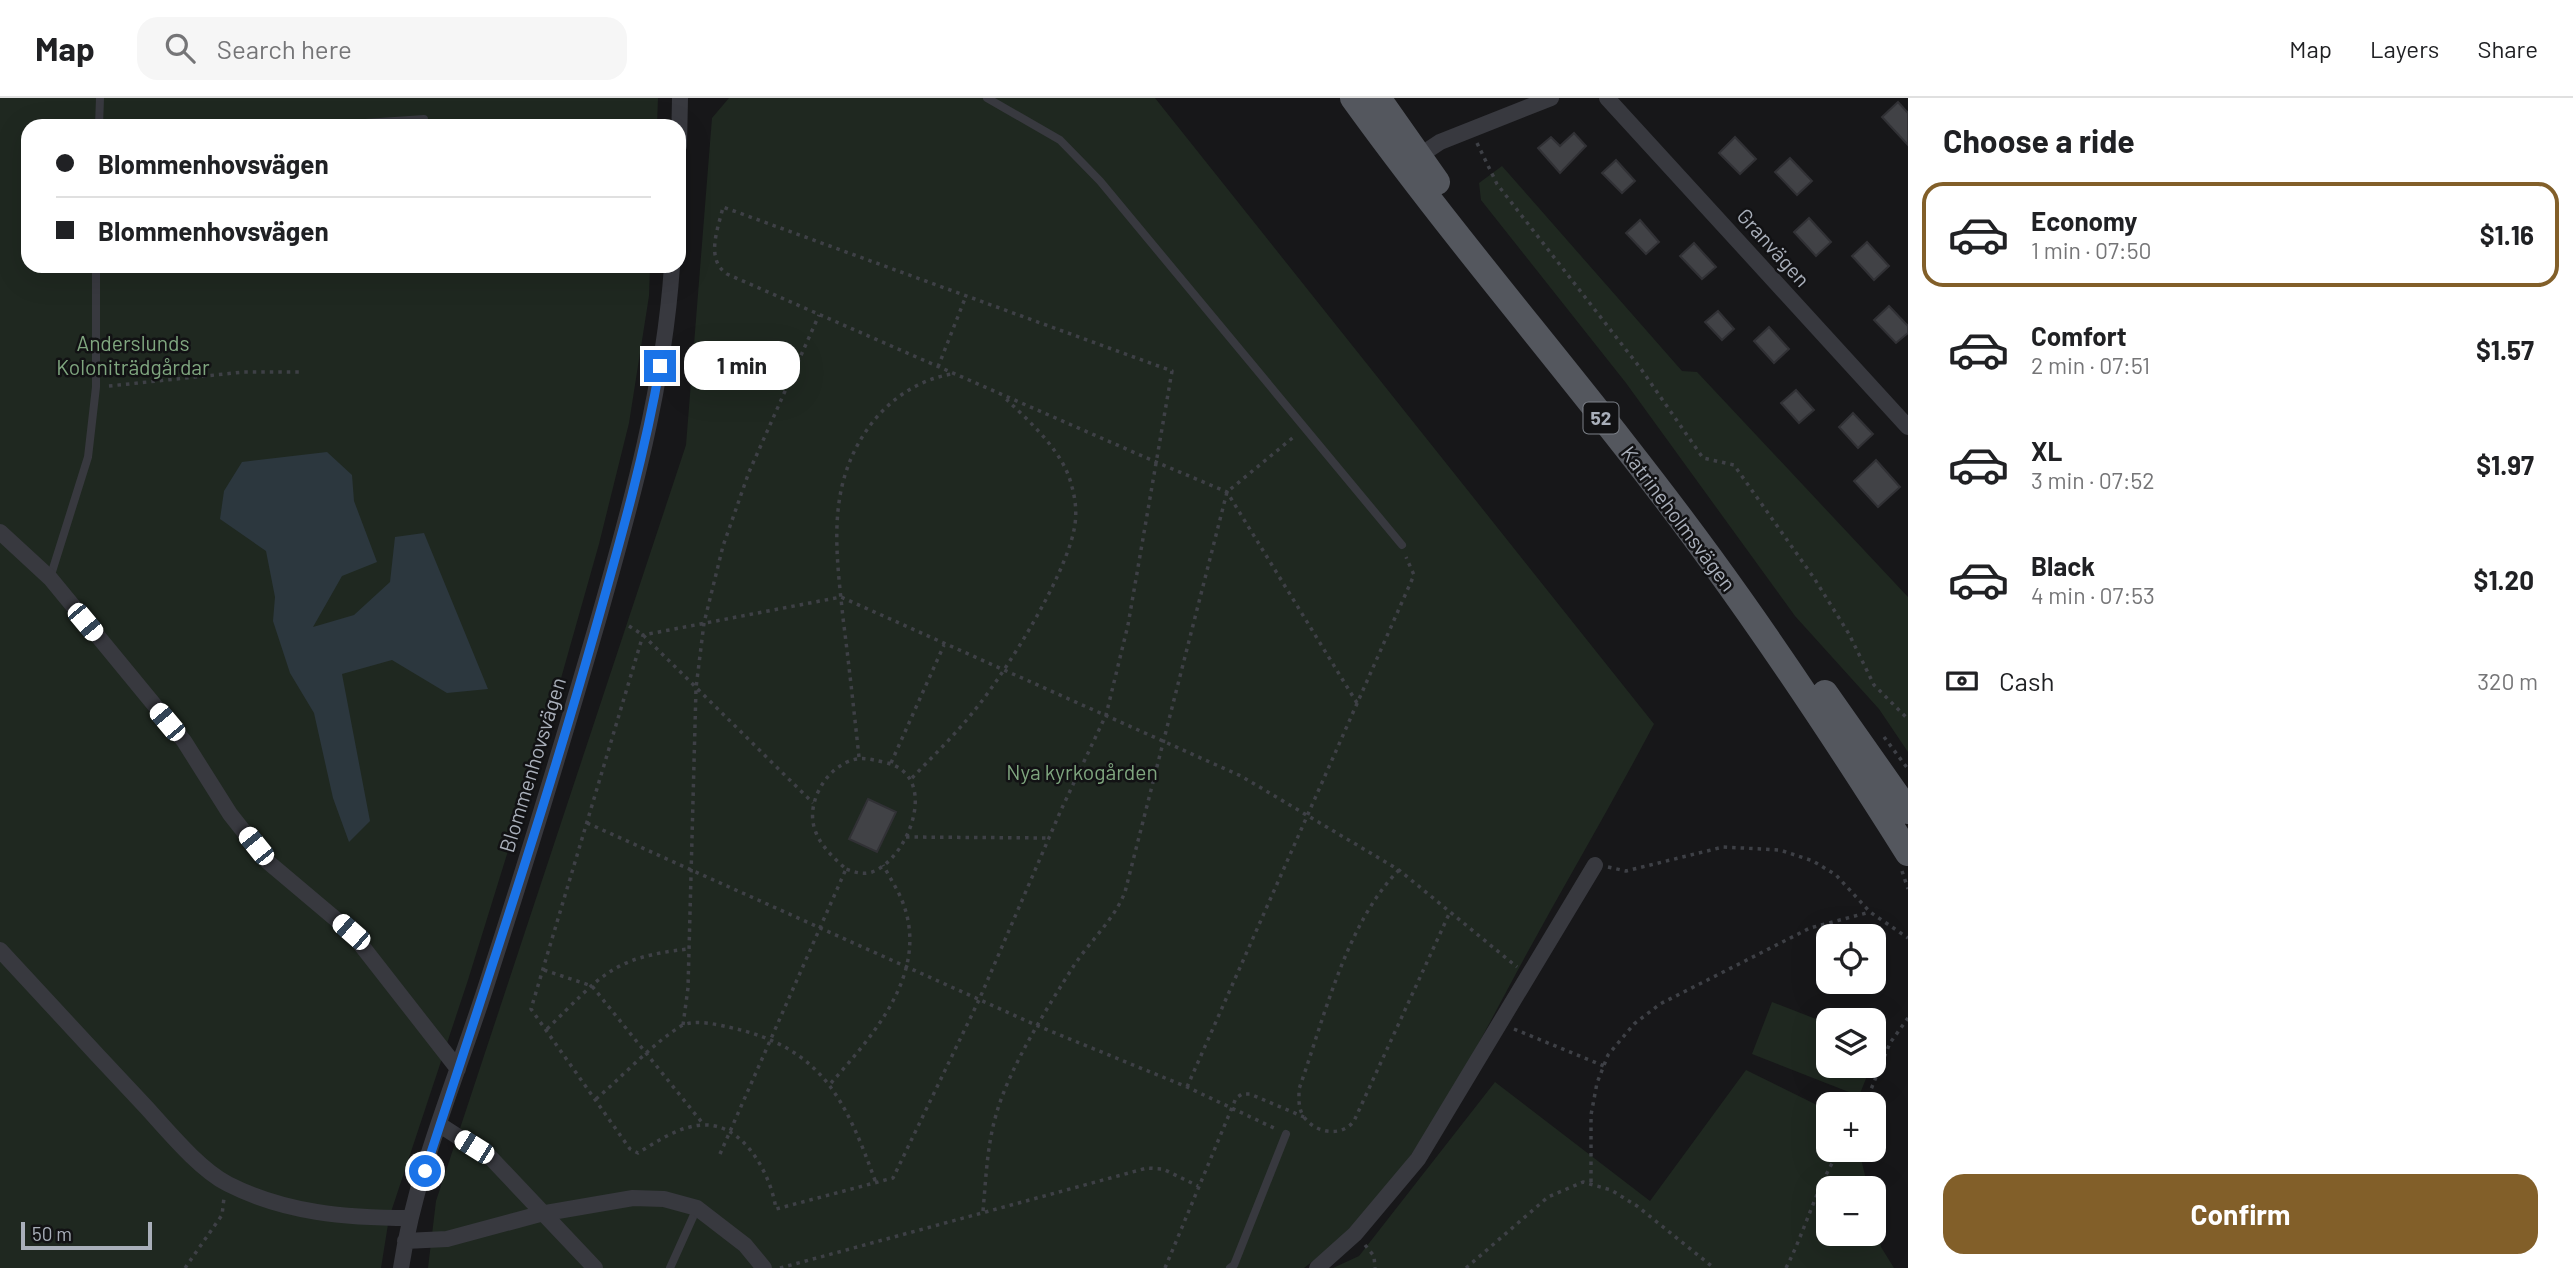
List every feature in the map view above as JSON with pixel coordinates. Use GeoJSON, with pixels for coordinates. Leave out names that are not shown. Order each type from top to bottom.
{"type":"FeatureCollection","features":[{"type":"Feature","properties":{"kind":"main road","name":"Katrineholmsvägen"},"geometry":{"type":"LineString","coordinates":[[1353,98],[1410,162],[1804,663],[1908,811]]}},
{"type":"Feature","properties":{"kind":"main road","name":"Katrineholmsvägen"},"geometry":{"type":"LineString","coordinates":[[1378,98],[1410,162],[1710,557],[1792,674],[1908,853]]}},
{"type":"Feature","properties":{"kind":"street"},"geometry":{"type":"LineString","coordinates":[[680,98],[680,119]]}},
{"type":"Feature","properties":{"kind":"street"},"geometry":{"type":"LineString","coordinates":[[1410,162],[1440,142],[1551,98]]}},
{"type":"Feature","properties":{"kind":"street","name":"Granvägen"},"geometry":{"type":"LineString","coordinates":[[1608,98],[1908,427]]}},
{"type":"Feature","properties":{"kind":"street","name":"Blommenhovsvägen"},"geometry":{"type":"LineString","coordinates":[[401,1268],[410,1218],[564,735],[621,542],[650,421],[665,339],[671,273]]}},
{"type":"Feature","properties":{"kind":"street"},"geometry":{"type":"LineString","coordinates":[[0,533],[50,578],[184,741],[230,814],[268,862],[351,932],[458,1069]]}},
{"type":"Feature","properties":{"kind":"street"},"geometry":{"type":"LineString","coordinates":[[1317,1268],[1355,1234],[1418,1159],[1595,865]]}},
{"type":"Feature","properties":{"kind":"street"},"geometry":{"type":"LineString","coordinates":[[0,950],[176,1140],[225,1182],[268,1201],[316,1213],[357,1218],[410,1218]]}},
{"type":"Feature","properties":{"kind":"street"},"geometry":{"type":"LineString","coordinates":[[440,1125],[491,1158],[515,1181],[540,1214],[594,1268]]}},
{"type":"Feature","properties":{"kind":"street"},"geometry":{"type":"LineString","coordinates":[[405,1241],[447,1240],[540,1214],[633,1198],[664,1199],[697,1208],[745,1245],[764,1268]]}},
{"type":"Feature","properties":{"kind":"lane"},"geometry":{"type":"LineString","coordinates":[[99,119],[100,98]]}},
{"type":"Feature","properties":{"kind":"lane"},"geometry":{"type":"LineString","coordinates":[[987,98],[1060,140],[1100,181],[1402,545]]}},
{"type":"Feature","properties":{"kind":"lane"},"geometry":{"type":"LineString","coordinates":[[411,119],[424,118]]}},
{"type":"Feature","properties":{"kind":"lane"},"geometry":{"type":"LineString","coordinates":[[50,578],[88,457],[96,387],[96,273]]}},
{"type":"Feature","properties":{"kind":"lane"},"geometry":{"type":"LineString","coordinates":[[1230,1268],[1234,1265],[1286,1134]]}},
{"type":"Feature","properties":{"kind":"lane"},"geometry":{"type":"LineString","coordinates":[[670,1268],[697,1208]]}},
{"type":"Feature","properties":{"kind":"path"},"geometry":{"type":"LineString","coordinates":[[1476,128],[1477,148],[1497,184],[1641,369],[1703,458],[1734,465],[1814,578],[1849,634],[1874,685],[1908,719]]}},
{"type":"Feature","properties":{"kind":"path"},"geometry":{"type":"LineString","coordinates":[[643,635],[531,1009],[631,1149],[638,1153],[673,1132],[704,1125],[729,1133],[749,1149],[758,1163],[769,1181],[776,1209],[893,1178],[898,1172],[979,1000],[1106,715],[1128,625],[1156,462],[1172,371],[723,207],[714,257],[718,268],[819,315],[1156,462],[1227,492],[1357,703]]}},
{"type":"Feature","properties":{"kind":"path"},"geometry":{"type":"LineString","coordinates":[[938,367],[966,296]]}},
{"type":"Feature","properties":{"kind":"path"},"geometry":{"type":"LineString","coordinates":[[683,1025],[689,949],[696,688],[704,623],[723,546],[749,472],[819,315]]}},
{"type":"Feature","properties":{"kind":"path"},"geometry":{"type":"LineString","coordinates":[[96,387],[244,372],[303,372]]}},
{"type":"Feature","properties":{"kind":"path"},"geometry":{"type":"LineString","coordinates":[[859,757],[841,597],[838,517],[840,494],[852,456],[874,417],[916,384],[954,374]]}},
{"type":"Feature","properties":{"kind":"path"},"geometry":{"type":"LineString","coordinates":[[911,778],[973,712],[1004,671],[1060,570],[1074,528],[1076,506],[1072,485],[1061,461],[1002,395]]}},
{"type":"Feature","properties":{"kind":"path"},"geometry":{"type":"LineString","coordinates":[[983,1211],[987,1157],[1003,1094],[1075,963],[1120,904],[1227,492],[1306,427]]}},
{"type":"Feature","properties":{"kind":"path"},"geometry":{"type":"LineString","coordinates":[[1187,1087],[1413,575],[1402,545]]}},
{"type":"Feature","properties":{"kind":"path"},"geometry":{"type":"LineString","coordinates":[[643,635],[841,597],[1241,776],[1399,870],[1530,977]]}},
{"type":"Feature","properties":{"kind":"path"},"geometry":{"type":"LineString","coordinates":[[629,626],[643,635],[813,803]]}},
{"type":"Feature","properties":{"kind":"path"},"geometry":{"type":"LineString","coordinates":[[891,763],[944,645]]}},
{"type":"Feature","properties":{"kind":"path"},"geometry":{"type":"LineString","coordinates":[[859,757],[891,763],[911,778],[917,797],[906,837],[883,865],[873,872],[860,874],[846,869],[826,852],[815,834],[811,819],[813,803],[823,781],[837,767],[859,757]]}},
{"type":"Feature","properties":{"kind":"path"},"geometry":{"type":"LineString","coordinates":[[587,823],[1038,1026],[1187,1087],[1286,1134]]}},
{"type":"Feature","properties":{"kind":"path"},"geometry":{"type":"LineString","coordinates":[[906,837],[1049,838]]}},
{"type":"Feature","properties":{"kind":"path"},"geometry":{"type":"LineString","coordinates":[[1595,865],[1626,871],[1723,847],[1780,850],[1813,861],[1836,875],[1870,912],[1908,938]]}},
{"type":"Feature","properties":{"kind":"path"},"geometry":{"type":"LineString","coordinates":[[831,1083],[885,1019],[908,967],[907,919],[901,900],[883,865]]}},
{"type":"Feature","properties":{"kind":"path"},"geometry":{"type":"LineString","coordinates":[[720,1154],[846,869]]}},
{"type":"Feature","properties":{"kind":"path"},"geometry":{"type":"LineString","coordinates":[[1304,1117],[1299,1104],[1299,1089],[1345,960],[1379,891],[1399,870]]}},
{"type":"Feature","properties":{"kind":"path"},"geometry":{"type":"LineString","coordinates":[[1165,1268],[1236,1098],[1242,1094],[1250,1094],[1304,1117],[1328,1132],[1339,1132],[1354,1121],[1450,912]]}},
{"type":"Feature","properties":{"kind":"path"},"geometry":{"type":"LineString","coordinates":[[1591,1182],[1591,1115],[1604,1066],[1608,1055],[1634,1024],[1660,1004],[1810,928],[1870,912]]}},
{"type":"Feature","properties":{"kind":"path"},"geometry":{"type":"LineString","coordinates":[[547,1030],[615,966],[632,958],[689,949]]}},
{"type":"Feature","properties":{"kind":"path"},"geometry":{"type":"LineString","coordinates":[[543,970],[592,986],[704,1125]]}},
{"type":"Feature","properties":{"kind":"path"},"geometry":{"type":"LineString","coordinates":[[1870,1092],[1890,1043],[1908,1018]]}},
{"type":"Feature","properties":{"kind":"path"},"geometry":{"type":"LineString","coordinates":[[596,1099],[683,1025],[706,1023],[741,1030],[792,1051],[831,1083],[856,1129],[876,1183]]}},
{"type":"Feature","properties":{"kind":"path"},"geometry":{"type":"LineString","coordinates":[[1499,1023],[1604,1066]]}},
{"type":"Feature","properties":{"kind":"path"},"geometry":{"type":"LineString","coordinates":[[1786,1268],[1803,1235],[1813,1201],[1834,1162]]}},
{"type":"Feature","properties":{"kind":"path"},"geometry":{"type":"LineString","coordinates":[[779,1268],[1147,1168],[1163,1169],[1198,1186]]}},
{"type":"Feature","properties":{"kind":"path"},"geometry":{"type":"LineString","coordinates":[[185,1268],[222,1215],[225,1182]]}},
{"type":"Feature","properties":{"kind":"path"},"geometry":{"type":"LineString","coordinates":[[1466,1268],[1548,1197],[1583,1182],[1591,1182],[1611,1190],[1663,1224],[1714,1268]]}},
{"type":"Feature","properties":{"kind":"path"},"geometry":{"type":"LineString","coordinates":[[1355,1234],[1374,1256],[1375,1268]]}},
{"type":"Feature","properties":{"kind":"green space","name":"Anderslunds Koloniträdgårdar"},"geometry":{"type":"Polygon","coordinates":[[[0,98],[658,98],[657,119],[21,119],[21,273],[650,273],[649,296],[629,423],[599,544],[556,696],[468,980],[389,1218],[381,1268],[0,1268],[0,98]]]}},
{"type":"Feature","properties":{"kind":"green space","name":"Nya kyrkogården"},"geometry":{"type":"Polygon","coordinates":[[[729,98],[1155,98],[1654,724],[1432,1124],[1374,1202],[1341,1237],[1304,1268],[428,1268],[436,1201],[686,445],[712,118],[729,98]]]}},
{"type":"Feature","properties":{"kind":"green space"},"geometry":{"type":"Polygon","coordinates":[[[1502,166],[1682,371],[1697,372],[1908,597],[1908,752],[1879,709],[1795,616],[1626,383],[1481,200],[1479,183],[1502,166]]]}},
{"type":"Feature","properties":{"kind":"green space"},"geometry":{"type":"Polygon","coordinates":[[[1772,1002],[1816,1019],[1816,1078],[1866,1078],[1861,1092],[1849,1092],[1752,1054],[1772,1002]]]}},
{"type":"Feature","properties":{"kind":"green space"},"geometry":{"type":"Polygon","coordinates":[[[1746,1070],[1816,1105],[1816,1162],[1862,1162],[1865,1176],[1816,1176],[1816,1246],[1881,1246],[1894,1268],[1333,1268],[1359,1256],[1495,1082],[1650,1201],[1746,1070]]]}},
{"type":"Feature","properties":{"kind":"shaded area"},"geometry":{"type":"Polygon","coordinates":[[[327,452],[352,475],[354,501],[377,562],[342,576],[313,627],[354,615],[390,582],[395,537],[424,533],[488,689],[447,693],[392,660],[342,674],[370,821],[349,842],[333,798],[314,713],[290,673],[273,621],[275,597],[266,551],[220,519],[224,491],[242,462],[327,452]]]}},
{"type":"Feature","properties":{"kind":"building"},"geometry":{"type":"Polygon","coordinates":[[[1898,102],[1908,113],[1908,145],[1882,117],[1898,102]]]}},
{"type":"Feature","properties":{"kind":"building"},"geometry":{"type":"Polygon","coordinates":[[[1574,133],[1586,146],[1560,173],[1538,148],[1551,137],[1560,146],[1574,133]]]}},
{"type":"Feature","properties":{"kind":"building"},"geometry":{"type":"Polygon","coordinates":[[[1735,137],[1756,159],[1740,174],[1719,153],[1735,137]]]}},
{"type":"Feature","properties":{"kind":"building"},"geometry":{"type":"Polygon","coordinates":[[[1790,158],[1812,181],[1797,195],[1775,172],[1790,158]]]}},
{"type":"Feature","properties":{"kind":"building"},"geometry":{"type":"Polygon","coordinates":[[[1616,160],[1635,181],[1622,193],[1602,173],[1616,160]]]}},
{"type":"Feature","properties":{"kind":"building"},"geometry":{"type":"Polygon","coordinates":[[[1809,218],[1831,242],[1816,256],[1794,232],[1809,218]]]}},
{"type":"Feature","properties":{"kind":"building"},"geometry":{"type":"Polygon","coordinates":[[[1640,220],[1659,242],[1646,254],[1626,233],[1640,220]]]}},
{"type":"Feature","properties":{"kind":"building"},"geometry":{"type":"Polygon","coordinates":[[[1867,242],[1889,266],[1874,280],[1852,256],[1867,242]]]}},
{"type":"Feature","properties":{"kind":"building"},"geometry":{"type":"Polygon","coordinates":[[[1694,243],[1716,267],[1702,279],[1680,256],[1694,243]]]}},
{"type":"Feature","properties":{"kind":"building"},"geometry":{"type":"Polygon","coordinates":[[[1889,306],[1908,326],[1908,333],[1896,343],[1874,320],[1889,306]]]}},
{"type":"Feature","properties":{"kind":"building"},"geometry":{"type":"Polygon","coordinates":[[[1718,311],[1734,329],[1722,340],[1705,322],[1718,311]]]}},
{"type":"Feature","properties":{"kind":"building"},"geometry":{"type":"Polygon","coordinates":[[[1769,327],[1789,349],[1774,363],[1754,341],[1769,327]]]}},
{"type":"Feature","properties":{"kind":"building"},"geometry":{"type":"Polygon","coordinates":[[[1796,390],[1814,410],[1799,423],[1781,403],[1796,390]]]}},
{"type":"Feature","properties":{"kind":"building"},"geometry":{"type":"Polygon","coordinates":[[[1853,413],[1873,434],[1858,448],[1839,427],[1853,413]]]}},
{"type":"Feature","properties":{"kind":"building"},"geometry":{"type":"Polygon","coordinates":[[[1876,460],[1900,487],[1878,507],[1854,481],[1876,460]]]}},
{"type":"Feature","properties":{"kind":"building"},"geometry":{"type":"Polygon","coordinates":[[[868,799],[896,812],[877,852],[849,839],[868,799]]]}},
{"type":"Feature","properties":{"kind":"route"},"geometry":{"type":"LineString","coordinates":[[425,1171],[488,981],[576,697],[637,480],[660,366]]}}]}
